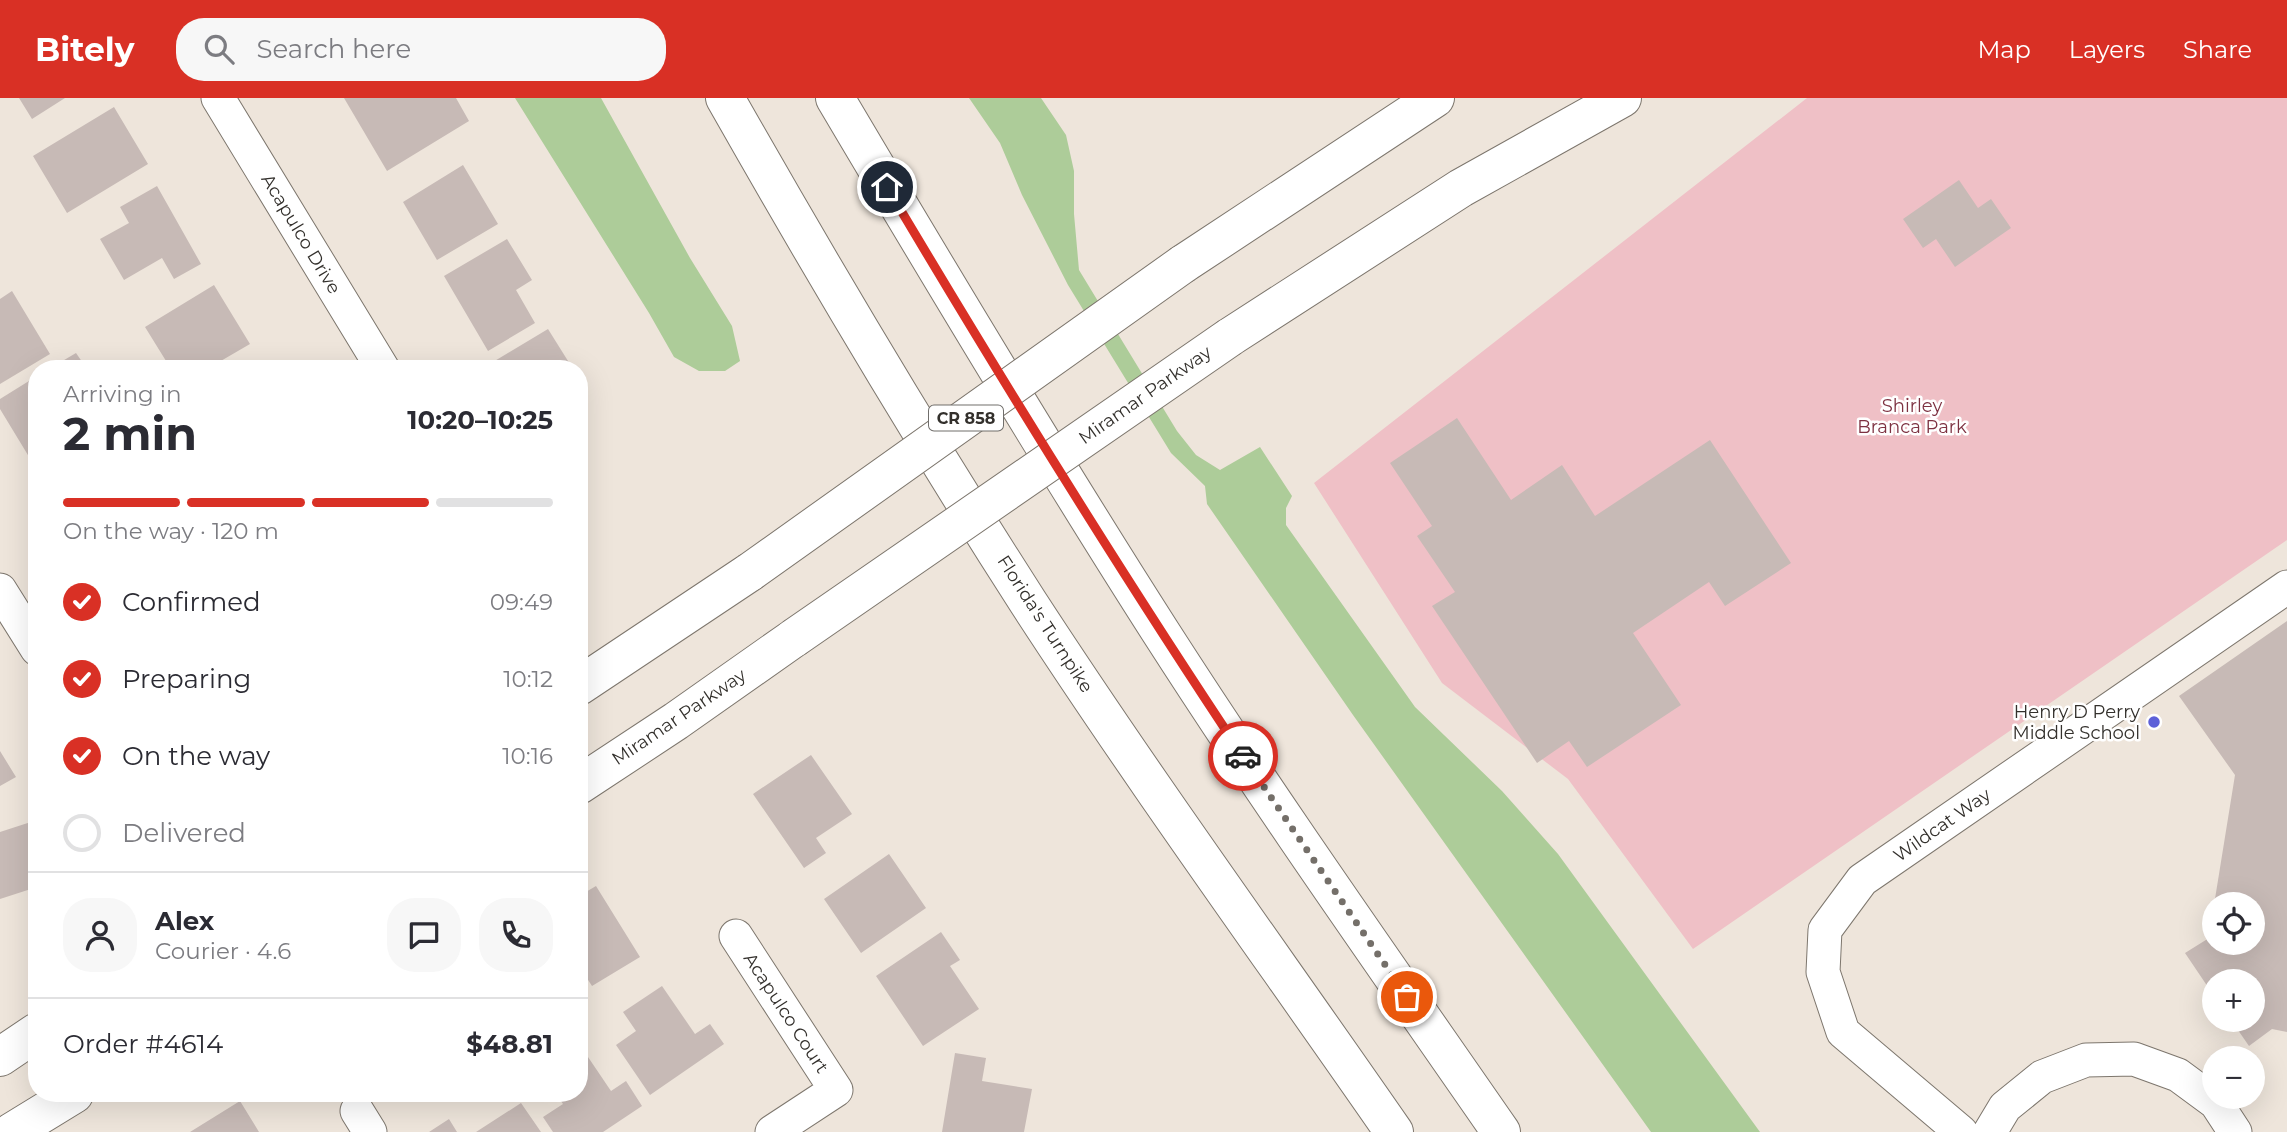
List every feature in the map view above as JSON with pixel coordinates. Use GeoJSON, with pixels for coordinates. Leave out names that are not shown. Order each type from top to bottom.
{"type":"FeatureCollection","features":[{"type":"Feature","properties":{"kind":"main road","name":"Florida's Turnpike"},"geometry":{"type":"LineString","coordinates":[[725,98],[905,404],[1029,603],[1394,1132]]}},
{"type":"Feature","properties":{"kind":"main road"},"geometry":{"type":"LineString","coordinates":[[835,98],[1070,489],[1162,634],[1353,920],[1501,1132]]}},
{"type":"Feature","properties":{"kind":"main road","name":"CR 858"},"geometry":{"type":"LineString","coordinates":[[588,680],[750,572],[1183,264],[1436,98]]}},
{"type":"Feature","properties":{"kind":"main road","name":"Miramar Parkway"},"geometry":{"type":"LineString","coordinates":[[588,779],[1230,337],[1461,188],[1622,98]]}},
{"type":"Feature","properties":{"kind":"main road"},"geometry":{"type":"LineString","coordinates":[[0,1057],[28,1038]]}},
{"type":"Feature","properties":{"kind":"main road"},"geometry":{"type":"LineString","coordinates":[[12,1132],[61,1102]]}},
{"type":"Feature","properties":{"kind":"street","name":"Acapulco Drive"},"geometry":{"type":"LineString","coordinates":[[218,98],[378,360]]}},
{"type":"Feature","properties":{"kind":"street","name":"Wildcat Way"},"geometry":{"type":"LineString","coordinates":[[1961,1132],[1843,1032],[1823,972],[1825,930],[1861,880],[2287,587]]}},
{"type":"Feature","properties":{"kind":"street"},"geometry":{"type":"LineString","coordinates":[[0,590],[28,635]]}},
{"type":"Feature","properties":{"kind":"street","name":"Acapulco Court"},"geometry":{"type":"LineString","coordinates":[[736,936],[836,1090],[772,1132]]}},
{"type":"Feature","properties":{"kind":"street"},"geometry":{"type":"LineString","coordinates":[[1990,1132],[2005,1107],[2042,1077],[2086,1060],[2134,1059],[2178,1075],[2216,1104],[2235,1132]]}},
{"type":"Feature","properties":{"kind":"green space","name":"Shirley Branca Park"},"geometry":{"type":"Polygon","coordinates":[[[1807,98],[2287,98],[2287,540],[1693,949],[1568,779],[1442,683],[1314,483],[1807,98]]]}},
{"type":"Feature","properties":{"kind":"shaded area"},"geometry":{"type":"Polygon","coordinates":[[[515,98],[601,98],[690,258],[732,326],[740,361],[725,371],[699,371],[674,357],[515,98]]]}},
{"type":"Feature","properties":{"kind":"shaded area"},"geometry":{"type":"Polygon","coordinates":[[[969,98],[1041,98],[1066,135],[1074,171],[1074,214],[1079,270],[1177,431],[1196,455],[1220,470],[1260,447],[1292,496],[1286,508],[1286,525],[1415,707],[1502,791],[1558,854],[1760,1132],[1651,1132],[1353,715],[1207,504],[1205,486],[1171,453],[1068,285],[1022,195],[1000,143],[969,98]]]}},
{"type":"Feature","properties":{"kind":"building"},"geometry":{"type":"Polygon","coordinates":[[[19,98],[65,98],[32,119],[19,98]]]}},
{"type":"Feature","properties":{"kind":"building"},"geometry":{"type":"Polygon","coordinates":[[[344,98],[456,98],[469,121],[387,171],[344,98]]]}},
{"type":"Feature","properties":{"kind":"building"},"geometry":{"type":"Polygon","coordinates":[[[114,107],[148,164],[67,213],[33,156],[114,107]]]}},
{"type":"Feature","properties":{"kind":"building"},"geometry":{"type":"Polygon","coordinates":[[[463,165],[498,224],[437,260],[403,202],[463,165]]]}},
{"type":"Feature","properties":{"kind":"building"},"geometry":{"type":"Polygon","coordinates":[[[1959,180],[1978,208],[1991,199],[2011,228],[1955,267],[1936,239],[1923,248],[1903,219],[1959,180]]]}},
{"type":"Feature","properties":{"kind":"building"},"geometry":{"type":"Polygon","coordinates":[[[157,186],[201,264],[174,279],[162,258],[124,280],[100,239],[129,223],[120,207],[157,186]]]}},
{"type":"Feature","properties":{"kind":"building"},"geometry":{"type":"Polygon","coordinates":[[[507,239],[532,280],[516,290],[535,323],[488,351],[444,276],[507,239]]]}},
{"type":"Feature","properties":{"kind":"building"},"geometry":{"type":"Polygon","coordinates":[[[214,285],[250,344],[222,360],[165,360],[145,327],[214,285]]]}},
{"type":"Feature","properties":{"kind":"building"},"geometry":{"type":"Polygon","coordinates":[[[12,291],[50,354],[40,360],[28,360],[28,367],[0,384],[0,299],[12,291]]]}},
{"type":"Feature","properties":{"kind":"building"},"geometry":{"type":"Polygon","coordinates":[[[548,329],[567,360],[496,360],[548,329]]]}},
{"type":"Feature","properties":{"kind":"building"},"geometry":{"type":"Polygon","coordinates":[[[76,353],[81,360],[64,360],[76,353]]]}},
{"type":"Feature","properties":{"kind":"building"},"geometry":{"type":"Polygon","coordinates":[[[28,382],[28,455],[0,409],[0,399],[28,382]]]}},
{"type":"Feature","properties":{"kind":"building"},"geometry":{"type":"Polygon","coordinates":[[[1457,418],[1511,500],[1562,465],[1595,516],[1710,440],[1791,563],[1725,606],[1709,582],[1633,633],[1681,705],[1587,767],[1569,741],[1537,763],[1432,606],[1455,592],[1417,536],[1432,526],[1390,463],[1457,418]]]}},
{"type":"Feature","properties":{"kind":"building"},"geometry":{"type":"Polygon","coordinates":[[[2287,621],[2287,1032],[2272,1029],[2249,1046],[2239,1032],[2265,1032],[2265,969],[2202,969],[2202,978],[2185,953],[2202,942],[2202,955],[2265,955],[2265,892],[2216,892],[2235,775],[2179,696],[2287,621]]]}},
{"type":"Feature","properties":{"kind":"building"},"geometry":{"type":"Polygon","coordinates":[[[0,751],[16,777],[0,786],[0,751]]]}},
{"type":"Feature","properties":{"kind":"building"},"geometry":{"type":"Polygon","coordinates":[[[811,755],[852,814],[816,838],[826,853],[804,868],[753,794],[811,755]]]}},
{"type":"Feature","properties":{"kind":"building"},"geometry":{"type":"Polygon","coordinates":[[[28,823],[28,890],[0,899],[0,832],[28,823]]]}},
{"type":"Feature","properties":{"kind":"building"},"geometry":{"type":"Polygon","coordinates":[[[889,854],[926,908],[861,953],[824,899],[889,854]]]}},
{"type":"Feature","properties":{"kind":"building"},"geometry":{"type":"Polygon","coordinates":[[[596,886],[640,957],[592,986],[588,980],[588,891],[596,886]]]}},
{"type":"Feature","properties":{"kind":"building"},"geometry":{"type":"Polygon","coordinates":[[[941,932],[960,960],[950,966],[979,1009],[923,1046],[876,976],[941,932]]]}},
{"type":"Feature","properties":{"kind":"building"},"geometry":{"type":"Polygon","coordinates":[[[662,986],[695,1034],[710,1024],[724,1044],[650,1095],[616,1045],[636,1031],[623,1012],[662,986]]]}},
{"type":"Feature","properties":{"kind":"building"},"geometry":{"type":"Polygon","coordinates":[[[955,1053],[986,1058],[982,1081],[1032,1089],[1024,1132],[942,1132],[955,1053]]]}},
{"type":"Feature","properties":{"kind":"building"},"geometry":{"type":"Polygon","coordinates":[[[588,1057],[611,1091],[626,1081],[642,1106],[603,1132],[553,1132],[543,1117],[563,1104],[562,1102],[588,1102],[588,1057]]]}},
{"type":"Feature","properties":{"kind":"building"},"geometry":{"type":"Polygon","coordinates":[[[241,1102],[259,1132],[190,1132],[241,1102]]]}},
{"type":"Feature","properties":{"kind":"building"},"geometry":{"type":"Polygon","coordinates":[[[521,1103],[541,1132],[476,1132],[521,1103]]]}},
{"type":"Feature","properties":{"kind":"building"},"geometry":{"type":"Polygon","coordinates":[[[449,1119],[457,1132],[429,1132],[449,1119]]]}},
{"type":"Feature","properties":{"kind":"way so far"},"geometry":{"type":"LineString","coordinates":[[1243,756],[1407,997]]}},
{"type":"Feature","properties":{"kind":"place","name":"Henry D Perry Middle School"},"geometry":{"type":"Point","coordinates":[2154,722]}},
{"type":"Feature","properties":{"kind":"route"},"geometry":{"type":"LineString","coordinates":[[887,187],[1077,501],[1243,756]]}}]}
